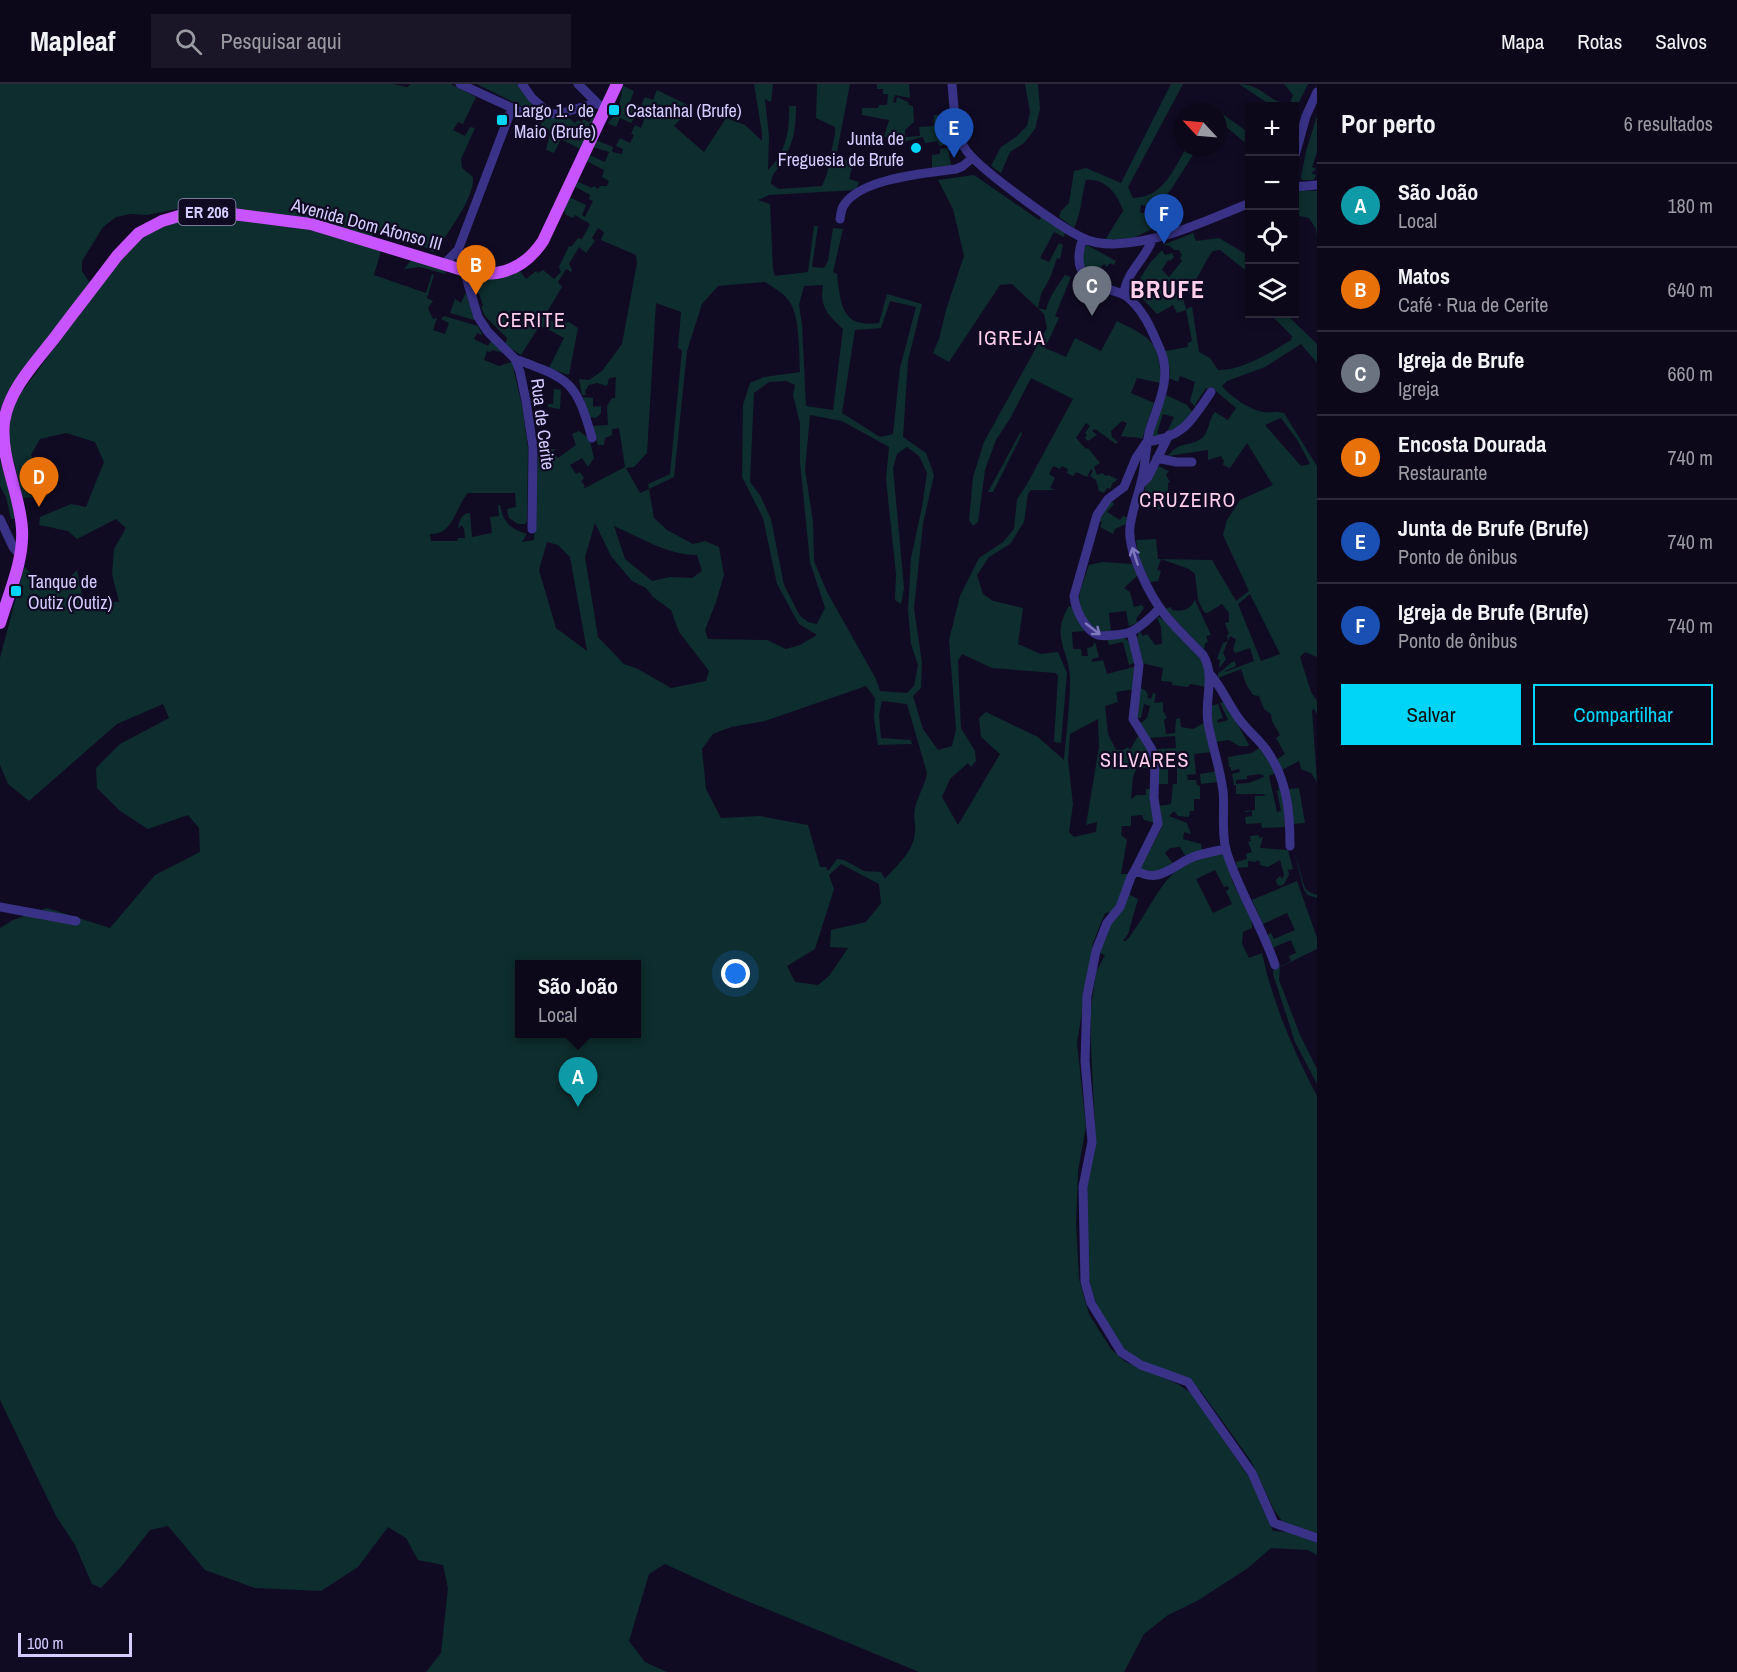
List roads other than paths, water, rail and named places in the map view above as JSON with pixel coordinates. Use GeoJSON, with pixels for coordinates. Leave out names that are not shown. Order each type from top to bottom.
{"type":"FeatureCollection","features":[{"type":"Feature","properties":{"kind":"main road","name":"Avenida Dom Afonso III"},"geometry":{"type":"LineString","coordinates":[[20,555],[22,523],[4,454],[4,421],[8,406],[16,389],[117,256],[135,237],[157,223],[189,213],[224,213],[301,222],[463,270],[488,274],[504,273],[520,266],[534,254],[548,232],[602,106],[617,84]]}},
{"type":"Feature","properties":{"kind":"main road","name":"ER 206"},"geometry":{"type":"LineString","coordinates":[[0,623],[20,555]]}},
{"type":"Feature","properties":{"kind":"street"},"geometry":{"type":"LineString","coordinates":[[460,84],[521,112],[568,113],[588,105],[602,106]]}},
{"type":"Feature","properties":{"kind":"street"},"geometry":{"type":"LineString","coordinates":[[522,84],[532,98],[550,114]]}},
{"type":"Feature","properties":{"kind":"street"},"geometry":{"type":"LineString","coordinates":[[578,84],[591,99],[602,106]]}},
{"type":"Feature","properties":{"kind":"street"},"geometry":{"type":"LineString","coordinates":[[952,84],[960,137],[966,151],[1043,212],[1083,238],[1112,244],[1152,240],[1176,233],[1245,205]]}},
{"type":"Feature","properties":{"kind":"street"},"geometry":{"type":"LineString","coordinates":[[1295,156],[1306,116],[1317,92]]}},
{"type":"Feature","properties":{"kind":"street"},"geometry":{"type":"LineString","coordinates":[[444,264],[458,250],[512,108]]}},
{"type":"Feature","properties":{"kind":"street"},"geometry":{"type":"LineString","coordinates":[[840,219],[842,209],[848,200],[876,183],[956,169],[972,158]]}},
{"type":"Feature","properties":{"kind":"street"},"geometry":{"type":"LineString","coordinates":[[1299,187],[1317,185]]}},
{"type":"Feature","properties":{"kind":"street"},"geometry":{"type":"LineString","coordinates":[[1083,238],[1077,258],[1080,270],[1102,287],[1124,294],[1142,312],[1163,357],[1165,367],[1162,394],[1147,442],[1130,535],[1137,562],[1160,608],[1207,662],[1209,673],[1206,708],[1222,790],[1226,849],[1275,965]]}},
{"type":"Feature","properties":{"kind":"street"},"geometry":{"type":"LineString","coordinates":[[1124,294],[1129,276],[1152,240]]}},
{"type":"Feature","properties":{"kind":"street","name":"Rua de Cerite"},"geometry":{"type":"LineString","coordinates":[[458,250],[475,309],[483,326],[515,360],[526,401],[533,447],[532,529]]}},
{"type":"Feature","properties":{"kind":"street","name":"Rua de Cerite"},"geometry":{"type":"LineString","coordinates":[[515,360],[545,370],[570,386],[584,408],[592,438]]}},
{"type":"Feature","properties":{"kind":"street"},"geometry":{"type":"LineString","coordinates":[[1160,608],[1131,632],[1098,635],[1085,623],[1077,609],[1074,596],[1097,515],[1108,499],[1119,492],[1128,480],[1136,458],[1147,442],[1169,435],[1190,424],[1211,392]]}},
{"type":"Feature","properties":{"kind":"street"},"geometry":{"type":"LineString","coordinates":[[1128,480],[1141,483],[1148,477],[1169,435]]}},
{"type":"Feature","properties":{"kind":"street"},"geometry":{"type":"LineString","coordinates":[[1157,458],[1176,462],[1192,462]]}},
{"type":"Feature","properties":{"kind":"street"},"geometry":{"type":"LineString","coordinates":[[0,519],[13,547],[20,555]]}},
{"type":"Feature","properties":{"kind":"street"},"geometry":{"type":"LineString","coordinates":[[1131,632],[1139,665],[1133,719],[1155,758],[1154,798],[1158,824],[1131,877],[1120,907],[1107,923],[1096,951],[1087,996],[1085,1061],[1092,1142],[1083,1187],[1085,1281],[1091,1303],[1121,1352],[1141,1365],[1188,1382],[1252,1473],[1274,1523],[1317,1538]]}},
{"type":"Feature","properties":{"kind":"street"},"geometry":{"type":"LineString","coordinates":[[1209,673],[1217,681],[1237,716],[1267,752],[1280,773],[1286,788],[1290,846]]}},
{"type":"Feature","properties":{"kind":"street"},"geometry":{"type":"LineString","coordinates":[[1135,870],[1150,874],[1166,873],[1191,858],[1226,849]]}},
{"type":"Feature","properties":{"kind":"street"},"geometry":{"type":"LineString","coordinates":[[0,907],[76,921]]}},
{"type":"Feature","properties":{"kind":"place","name":"Castanhal (Brufe)"},"geometry":{"type":"Point","coordinates":[614,110]}},
{"type":"Feature","properties":{"kind":"place","name":"Largo 1.º de Maio (Brufe)"},"geometry":{"type":"Point","coordinates":[502,120]}},
{"type":"Feature","properties":{"kind":"place","name":"Junta de Freguesia de Brufe"},"geometry":{"type":"Point","coordinates":[916,148]}},
{"type":"Feature","properties":{"kind":"place","name":"Junta de Brufe (Brufe)"},"geometry":{"type":"Point","coordinates":[954,158]}},
{"type":"Feature","properties":{"kind":"place","name":"Igreja de Brufe (Brufe)"},"geometry":{"type":"Point","coordinates":[1164,244]}},
{"type":"Feature","properties":{"kind":"place","name":"Matos"},"geometry":{"type":"Point","coordinates":[476,295]}},
{"type":"Feature","properties":{"kind":"place","name":"Igreja de Brufe"},"geometry":{"type":"Point","coordinates":[1092,316]}},
{"type":"Feature","properties":{"kind":"place","name":"Encosta Dourada"},"geometry":{"type":"Point","coordinates":[39,507]}},
{"type":"Feature","properties":{"kind":"place","name":"Tanque de Outiz (Outiz)"},"geometry":{"type":"Point","coordinates":[16,591]}},
{"type":"Feature","properties":{"kind":"place","name":"São João"},"geometry":{"type":"Point","coordinates":[578,1107]}},
{"type":"Feature","properties":{"kind":"district","name":"BRUFE"},"geometry":{"type":"Point","coordinates":[1168,289]}},
{"type":"Feature","properties":{"kind":"district","name":"CERITE"},"geometry":{"type":"Point","coordinates":[532,319]}},
{"type":"Feature","properties":{"kind":"district","name":"IGREJA"},"geometry":{"type":"Point","coordinates":[1012,337]}},
{"type":"Feature","properties":{"kind":"district","name":"CRUZEIRO"},"geometry":{"type":"Point","coordinates":[1188,499]}},
{"type":"Feature","properties":{"kind":"district","name":"SILVARES"},"geometry":{"type":"Point","coordinates":[1145,759]}}]}
